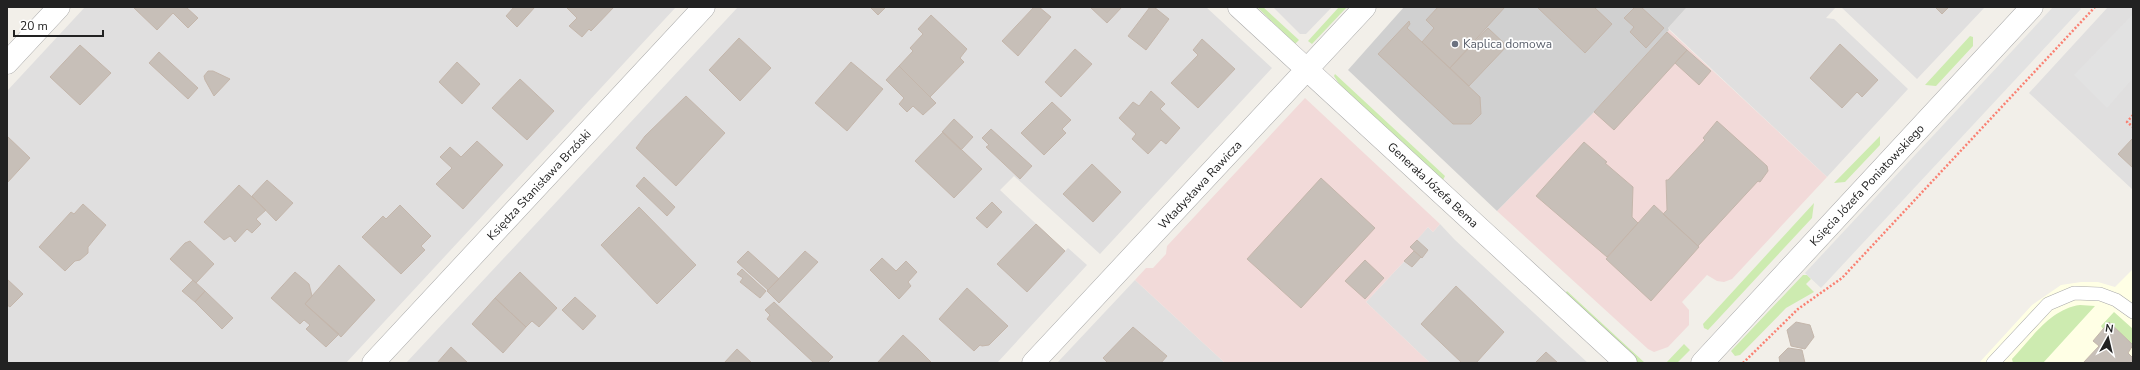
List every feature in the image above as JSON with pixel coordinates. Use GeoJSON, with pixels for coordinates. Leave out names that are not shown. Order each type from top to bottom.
{"type":"FeatureCollection","features":[{"type":"Feature","properties":{"kind":"street"},"geometry":{"type":"LineString","coordinates":[[7,63],[59,7]]}},
{"type":"Feature","properties":{"kind":"street","name":"Księdza Stanisława Brzóski"},"geometry":{"type":"LineString","coordinates":[[374,363],[704,7]]}},
{"type":"Feature","properties":{"kind":"street","name":"Generała Józefa Bema"},"geometry":{"type":"LineString","coordinates":[[1239,7],[1626,363]]}},
{"type":"Feature","properties":{"kind":"street","name":"Władysława Rawicza"},"geometry":{"type":"LineString","coordinates":[[1033,363],[1366,7]]}},
{"type":"Feature","properties":{"kind":"street","name":"Księcia Józefa Poniatowskiego"},"geometry":{"type":"LineString","coordinates":[[1702,363],[2032,7]]}},
{"type":"Feature","properties":{"kind":"lane"},"geometry":{"type":"LineString","coordinates":[[1993,363],[2048,304],[2074,293],[2100,294],[2116,300],[2133,312]]}},
{"type":"Feature","properties":{"kind":"path"},"geometry":{"type":"LineString","coordinates":[[1743,363],[1798,309],[1842,278],[2095,7]]}},
{"type":"Feature","properties":{"kind":"path"},"geometry":{"type":"LineString","coordinates":[[2133,115],[2127,122],[2133,127]]}},
{"type":"Feature","properties":{"kind":"shaded area"},"geometry":{"type":"Polygon","coordinates":[[[85,7],[676,7],[346,363],[7,363],[7,91],[85,7]]]}},
{"type":"Feature","properties":{"kind":"shaded area"},"geometry":{"type":"Polygon","coordinates":[[[738,7],[1206,7],[1272,68],[1100,254],[1014,176],[1000,190],[1065,251],[1068,248],[1087,265],[997,363],[406,363],[738,7]]]}},
{"type":"Feature","properties":{"kind":"shaded area"},"geometry":{"type":"Polygon","coordinates":[[[1273,7],[1332,7],[1306,34],[1300,34],[1273,7]]]}},
{"type":"Feature","properties":{"kind":"shaded area"},"geometry":{"type":"Polygon","coordinates":[[[1404,7],[1687,7],[1668,28],[1669,30],[1594,112],[1497,211],[1348,70],[1404,7]]]}},
{"type":"Feature","properties":{"kind":"shaded area"},"geometry":{"type":"Polygon","coordinates":[[[1687,7],[1836,7],[1826,18],[1834,19],[1908,89],[1827,177],[1668,28],[1687,7]]]}},
{"type":"Feature","properties":{"kind":"shaded area"},"geometry":{"type":"Polygon","coordinates":[[[1841,7],[1985,7],[1917,79],[1841,7]]]}},
{"type":"Feature","properties":{"kind":"shaded area"},"geometry":{"type":"Polygon","coordinates":[[[2053,7],[2079,7],[2081,9],[1821,288],[1805,273],[2053,7]]]}},
{"type":"Feature","properties":{"kind":"shaded area"},"geometry":{"type":"Polygon","coordinates":[[[2108,7],[2133,7],[2133,190],[2029,93],[2108,7]]]}},
{"type":"Feature","properties":{"kind":"shaded area"},"geometry":{"type":"Polygon","coordinates":[[[2133,14],[2133,78],[2107,108],[2074,75],[2133,14]]]}},
{"type":"Feature","properties":{"kind":"shaded area"},"geometry":{"type":"Polygon","coordinates":[[[1669,30],[1827,177],[1732,279],[1724,282],[1717,281],[1707,275],[1682,302],[1689,310],[1689,325],[1668,347],[1654,352],[1648,349],[1497,211],[1594,112],[1669,30]]]}},
{"type":"Feature","properties":{"kind":"shaded area"},"geometry":{"type":"Polygon","coordinates":[[[1305,98],[1440,224],[1433,232],[1428,227],[1411,247],[1414,251],[1366,302],[1430,363],[1225,363],[1135,280],[1146,268],[1153,268],[1166,254],[1167,246],[1305,98]]]}},
{"type":"Feature","properties":{"kind":"shaded area"},"geometry":{"type":"Polygon","coordinates":[[[1440,224],[1455,240],[1588,363],[1430,363],[1366,302],[1414,251],[1410,247],[1428,227],[1433,232],[1440,224]]]}},
{"type":"Feature","properties":{"kind":"shaded area"},"geometry":{"type":"Polygon","coordinates":[[[2133,269],[2133,363],[1979,363],[2032,305],[2061,285],[2081,282],[2098,282],[2115,287],[2133,269]]]}},
{"type":"Feature","properties":{"kind":"shaded area"},"geometry":{"type":"Polygon","coordinates":[[[1135,280],[1225,363],[1057,363],[1135,280]]]}},
{"type":"Feature","properties":{"kind":"green space"},"geometry":{"type":"Polygon","coordinates":[[[1257,7],[1263,7],[1299,40],[1295,44],[1257,7]]]}},
{"type":"Feature","properties":{"kind":"green space"},"geometry":{"type":"Polygon","coordinates":[[[1339,7],[1347,7],[1312,44],[1308,41],[1339,7]]]}},
{"type":"Feature","properties":{"kind":"green space"},"geometry":{"type":"Polygon","coordinates":[[[1970,36],[1973,37],[1973,46],[1936,86],[1925,85],[1970,36]]]}},
{"type":"Feature","properties":{"kind":"green space"},"geometry":{"type":"Polygon","coordinates":[[[1335,74],[1445,176],[1443,180],[1339,84],[1334,76],[1335,74]]]}},
{"type":"Feature","properties":{"kind":"green space"},"geometry":{"type":"Polygon","coordinates":[[[1880,136],[1880,145],[1845,182],[1834,183],[1880,136]]]}},
{"type":"Feature","properties":{"kind":"green space"},"geometry":{"type":"Polygon","coordinates":[[[1814,203],[1812,218],[1708,330],[1704,328],[1703,324],[1814,203]]]}},
{"type":"Feature","properties":{"kind":"green space"},"geometry":{"type":"Polygon","coordinates":[[[1803,275],[1807,275],[1811,279],[1806,284],[1814,292],[1786,308],[1740,355],[1735,356],[1731,351],[1803,275]]]}},
{"type":"Feature","properties":{"kind":"green space"},"geometry":{"type":"Polygon","coordinates":[[[1567,291],[1645,363],[1638,363],[1564,295],[1567,291]]]}},
{"type":"Feature","properties":{"kind":"green space"},"geometry":{"type":"Polygon","coordinates":[[[2080,305],[2095,306],[2043,363],[2013,363],[2012,359],[2034,334],[2051,318],[2060,312],[2080,305]]]}},
{"type":"Feature","properties":{"kind":"green space"},"geometry":{"type":"Polygon","coordinates":[[[2114,312],[2133,329],[2133,345],[2109,323],[2103,329],[2101,326],[2114,312]]]}},
{"type":"Feature","properties":{"kind":"green space"},"geometry":{"type":"Polygon","coordinates":[[[1684,344],[1690,350],[1677,363],[1666,363],[1684,344]]]}},
{"type":"Feature","properties":{"kind":"building"},"geometry":{"type":"Polygon","coordinates":[[[133,7],[186,7],[198,18],[188,28],[173,13],[157,30],[133,7]]]}},
{"type":"Feature","properties":{"kind":"building"},"geometry":{"type":"Polygon","coordinates":[[[514,7],[535,7],[517,27],[506,16],[514,7]]]}},
{"type":"Feature","properties":{"kind":"building"},"geometry":{"type":"Polygon","coordinates":[[[566,7],[614,7],[591,31],[589,29],[582,37],[569,26],[577,18],[566,7]]]}},
{"type":"Feature","properties":{"kind":"building"},"geometry":{"type":"Polygon","coordinates":[[[870,7],[886,7],[878,15],[870,7]]]}},
{"type":"Feature","properties":{"kind":"building"},"geometry":{"type":"Polygon","coordinates":[[[1034,7],[1039,7],[1051,17],[1018,56],[1002,41],[1034,7]]]}},
{"type":"Feature","properties":{"kind":"building"},"geometry":{"type":"Polygon","coordinates":[[[1090,7],[1122,7],[1107,23],[1090,7]]]}},
{"type":"Feature","properties":{"kind":"building"},"geometry":{"type":"Polygon","coordinates":[[[1150,7],[1154,7],[1169,19],[1146,50],[1128,36],[1150,7]]]}},
{"type":"Feature","properties":{"kind":"building"},"geometry":{"type":"Polygon","coordinates":[[[1438,7],[1505,7],[1450,68],[1422,42],[1434,28],[1426,20],[1438,7]]]}},
{"type":"Feature","properties":{"kind":"building"},"geometry":{"type":"Polygon","coordinates":[[[1537,7],[1594,7],[1612,24],[1585,53],[1537,7]]]}},
{"type":"Feature","properties":{"kind":"building"},"geometry":{"type":"Polygon","coordinates":[[[1635,7],[1641,7],[1664,28],[1646,48],[1630,32],[1634,27],[1624,18],[1635,7]]]}},
{"type":"Feature","properties":{"kind":"building"},"geometry":{"type":"Polygon","coordinates":[[[1935,7],[1949,7],[1942,14],[1935,7]]]}},
{"type":"Feature","properties":{"kind":"building"},"geometry":{"type":"Polygon","coordinates":[[[931,15],[967,49],[960,58],[964,62],[930,97],[899,66],[913,51],[910,48],[923,34],[918,29],[931,15]]]}},
{"type":"Feature","properties":{"kind":"building"},"geometry":{"type":"Polygon","coordinates":[[[1409,21],[1410,24],[1407,28],[1480,97],[1481,114],[1471,124],[1453,124],[1378,54],[1409,21]]]}},
{"type":"Feature","properties":{"kind":"building"},"geometry":{"type":"Polygon","coordinates":[[[1488,28],[1507,46],[1469,86],[1450,68],[1488,28]]]}},
{"type":"Feature","properties":{"kind":"building"},"geometry":{"type":"Polygon","coordinates":[[[1667,32],[1687,50],[1614,130],[1594,112],[1667,32]]]}},
{"type":"Feature","properties":{"kind":"building"},"geometry":{"type":"Polygon","coordinates":[[[739,38],[771,68],[740,101],[709,70],[739,38]]]}},
{"type":"Feature","properties":{"kind":"building"},"geometry":{"type":"Polygon","coordinates":[[[1202,39],[1235,69],[1198,108],[1171,83],[1198,55],[1193,50],[1202,39]]]}},
{"type":"Feature","properties":{"kind":"building"},"geometry":{"type":"Polygon","coordinates":[[[1840,44],[1878,80],[1862,97],[1857,92],[1842,108],[1810,78],[1840,44]]]}},
{"type":"Feature","properties":{"kind":"building"},"geometry":{"type":"Polygon","coordinates":[[[80,45],[111,73],[80,105],[50,77],[80,45]]]}},
{"type":"Feature","properties":{"kind":"building"},"geometry":{"type":"Polygon","coordinates":[[[1075,49],[1092,64],[1061,97],[1045,82],[1075,49]]]}},
{"type":"Feature","properties":{"kind":"building"},"geometry":{"type":"Polygon","coordinates":[[[1687,50],[1711,71],[1699,85],[1675,63],[1687,50]]]}},
{"type":"Feature","properties":{"kind":"building"},"geometry":{"type":"Polygon","coordinates":[[[159,52],[198,88],[188,99],[149,63],[159,52]]]}},
{"type":"Feature","properties":{"kind":"building"},"geometry":{"type":"Polygon","coordinates":[[[457,62],[480,84],[462,104],[439,82],[457,62]]]}},
{"type":"Feature","properties":{"kind":"building"},"geometry":{"type":"Polygon","coordinates":[[[851,62],[883,89],[847,131],[815,103],[851,62]]]}},
{"type":"Feature","properties":{"kind":"building"},"geometry":{"type":"Polygon","coordinates":[[[899,66],[936,103],[923,115],[913,106],[907,112],[899,104],[904,98],[886,80],[899,66]]]}},
{"type":"Feature","properties":{"kind":"building"},"geometry":{"type":"Polygon","coordinates":[[[208,71],[213,71],[230,79],[214,96],[204,76],[208,71]]]}},
{"type":"Feature","properties":{"kind":"building"},"geometry":{"type":"Polygon","coordinates":[[[520,79],[554,111],[527,140],[492,108],[520,79]]]}},
{"type":"Feature","properties":{"kind":"building"},"geometry":{"type":"Polygon","coordinates":[[[1151,91],[1165,104],[1160,109],[1180,128],[1166,144],[1161,140],[1148,154],[1132,139],[1136,134],[1119,118],[1133,102],[1139,106],[1151,91]]]}},
{"type":"Feature","properties":{"kind":"building"},"geometry":{"type":"Polygon","coordinates":[[[686,96],[725,133],[676,186],[636,148],[645,136],[686,96]]]}},
{"type":"Feature","properties":{"kind":"building"},"geometry":{"type":"Polygon","coordinates":[[[1052,102],[1071,120],[1062,129],[1066,133],[1044,155],[1021,133],[1052,102]]]}},
{"type":"Feature","properties":{"kind":"building"},"geometry":{"type":"Polygon","coordinates":[[[954,119],[973,137],[961,150],[942,132],[954,119]]]}},
{"type":"Feature","properties":{"kind":"building"},"geometry":{"type":"Polygon","coordinates":[[[1717,121],[1767,166],[1768,171],[1760,182],[1758,181],[1698,246],[1663,214],[1667,210],[1666,180],[1668,180],[1705,140],[1703,138],[1717,121]]]}},
{"type":"Feature","properties":{"kind":"building"},"geometry":{"type":"Polygon","coordinates":[[[991,129],[1032,166],[1020,179],[986,147],[989,145],[982,138],[991,129]]]}},
{"type":"Feature","properties":{"kind":"building"},"geometry":{"type":"Polygon","coordinates":[[[943,132],[982,169],[954,198],[915,161],[943,132]]]}},
{"type":"Feature","properties":{"kind":"building"},"geometry":{"type":"Polygon","coordinates":[[[7,136],[30,158],[7,183],[7,136]]]}},
{"type":"Feature","properties":{"kind":"building"},"geometry":{"type":"Polygon","coordinates":[[[2133,138],[2133,168],[2118,154],[2133,138]]]}},
{"type":"Feature","properties":{"kind":"building"},"geometry":{"type":"Polygon","coordinates":[[[477,141],[503,165],[463,209],[436,184],[452,168],[440,157],[450,147],[461,157],[477,141]]]}},
{"type":"Feature","properties":{"kind":"building"},"geometry":{"type":"Polygon","coordinates":[[[1584,142],[1607,162],[1605,163],[1633,187],[1632,217],[1638,223],[1607,257],[1536,196],[1584,142]]]}},
{"type":"Feature","properties":{"kind":"building"},"geometry":{"type":"Polygon","coordinates":[[[1092,164],[1121,192],[1093,222],[1063,194],[1092,164]]]}},
{"type":"Feature","properties":{"kind":"building"},"geometry":{"type":"Polygon","coordinates":[[[644,177],[675,207],[667,216],[636,186],[644,177]]]}},
{"type":"Feature","properties":{"kind":"building"},"geometry":{"type":"Polygon","coordinates":[[[1321,178],[1375,228],[1301,308],[1247,259],[1321,178]]]}},
{"type":"Feature","properties":{"kind":"building"},"geometry":{"type":"Polygon","coordinates":[[[267,180],[293,203],[276,221],[252,196],[267,180]]]}},
{"type":"Feature","properties":{"kind":"building"},"geometry":{"type":"Polygon","coordinates":[[[239,185],[266,210],[256,219],[261,224],[252,233],[247,229],[235,242],[230,236],[224,240],[204,222],[239,185]]]}},
{"type":"Feature","properties":{"kind":"building"},"geometry":{"type":"Polygon","coordinates":[[[992,202],[1002,212],[987,228],[976,218],[992,202]]]}},
{"type":"Feature","properties":{"kind":"building"},"geometry":{"type":"Polygon","coordinates":[[[83,204],[106,225],[88,247],[88,253],[80,260],[75,261],[65,271],[39,247],[71,212],[74,214],[83,204]]]}},
{"type":"Feature","properties":{"kind":"building"},"geometry":{"type":"Polygon","coordinates":[[[400,205],[431,236],[421,246],[425,250],[401,274],[362,237],[383,216],[386,219],[400,205]]]}},
{"type":"Feature","properties":{"kind":"building"},"geometry":{"type":"Polygon","coordinates":[[[1654,205],[1699,247],[1651,301],[1606,259],[1654,205]]]}},
{"type":"Feature","properties":{"kind":"building"},"geometry":{"type":"Polygon","coordinates":[[[639,207],[696,265],[657,304],[601,245],[639,207]]]}},
{"type":"Feature","properties":{"kind":"building"},"geometry":{"type":"Polygon","coordinates":[[[1036,224],[1065,251],[1027,292],[997,264],[1036,224]]]}},
{"type":"Feature","properties":{"kind":"building"},"geometry":{"type":"Polygon","coordinates":[[[1417,240],[1428,250],[1422,258],[1410,247],[1417,240]]]}},
{"type":"Feature","properties":{"kind":"building"},"geometry":{"type":"Polygon","coordinates":[[[190,241],[214,264],[196,283],[170,259],[185,243],[190,241]]]}},
{"type":"Feature","properties":{"kind":"building"},"geometry":{"type":"Polygon","coordinates":[[[748,251],[779,279],[768,290],[737,262],[748,251]]]}},
{"type":"Feature","properties":{"kind":"building"},"geometry":{"type":"Polygon","coordinates":[[[805,251],[818,262],[779,303],[767,291],[805,251]]]}},
{"type":"Feature","properties":{"kind":"building"},"geometry":{"type":"Polygon","coordinates":[[[1414,251],[1421,257],[1412,267],[1404,261],[1414,251]]]}},
{"type":"Feature","properties":{"kind":"building"},"geometry":{"type":"Polygon","coordinates":[[[882,258],[896,271],[906,261],[917,272],[908,282],[911,286],[899,299],[870,270],[882,258]]]}},
{"type":"Feature","properties":{"kind":"building"},"geometry":{"type":"Polygon","coordinates":[[[1365,260],[1384,278],[1365,299],[1345,281],[1365,260]]]}},
{"type":"Feature","properties":{"kind":"building"},"geometry":{"type":"Polygon","coordinates":[[[339,265],[375,300],[341,337],[305,304],[339,265]]]}},
{"type":"Feature","properties":{"kind":"building"},"geometry":{"type":"Polygon","coordinates":[[[742,269],[766,291],[760,298],[740,282],[743,278],[737,274],[742,269]]]}},
{"type":"Feature","properties":{"kind":"building"},"geometry":{"type":"Polygon","coordinates":[[[295,272],[309,284],[312,296],[305,304],[339,334],[326,347],[306,329],[310,325],[304,320],[300,324],[271,298],[295,272]]]}},
{"type":"Feature","properties":{"kind":"building"},"geometry":{"type":"Polygon","coordinates":[[[520,272],[557,308],[539,327],[532,321],[526,327],[495,298],[520,272]]]}},
{"type":"Feature","properties":{"kind":"building"},"geometry":{"type":"Polygon","coordinates":[[[7,279],[23,294],[10,307],[7,305],[7,279]]]}},
{"type":"Feature","properties":{"kind":"building"},"geometry":{"type":"Polygon","coordinates":[[[193,280],[205,291],[195,302],[182,291],[193,280]]]}},
{"type":"Feature","properties":{"kind":"building"},"geometry":{"type":"Polygon","coordinates":[[[1456,286],[1504,332],[1476,363],[1462,363],[1421,324],[1456,286]]]}},
{"type":"Feature","properties":{"kind":"building"},"geometry":{"type":"Polygon","coordinates":[[[967,288],[1008,326],[989,345],[980,345],[974,351],[939,319],[967,288]]]}},
{"type":"Feature","properties":{"kind":"building"},"geometry":{"type":"Polygon","coordinates":[[[205,291],[233,318],[222,329],[195,302],[205,291]]]}},
{"type":"Feature","properties":{"kind":"building"},"geometry":{"type":"Polygon","coordinates":[[[575,297],[596,316],[583,330],[562,310],[575,297]]]}},
{"type":"Feature","properties":{"kind":"building"},"geometry":{"type":"Polygon","coordinates":[[[495,298],[526,327],[503,353],[472,324],[495,298]]]}},
{"type":"Feature","properties":{"kind":"building"},"geometry":{"type":"Polygon","coordinates":[[[774,302],[833,357],[827,363],[814,363],[767,319],[770,315],[765,310],[774,302]]]}},
{"type":"Feature","properties":{"kind":"building"},"geometry":{"type":"Polygon","coordinates":[[[1796,322],[1810,325],[1814,337],[1805,349],[1791,346],[1787,330],[1796,322]]]}},
{"type":"Feature","properties":{"kind":"building"},"geometry":{"type":"Polygon","coordinates":[[[2109,322],[2133,345],[2128,353],[2133,358],[2133,363],[2083,363],[2099,346],[2093,341],[2109,322]]]}},
{"type":"Feature","properties":{"kind":"building"},"geometry":{"type":"Polygon","coordinates":[[[1133,327],[1167,356],[1161,363],[1108,363],[1103,358],[1133,327]]]}},
{"type":"Feature","properties":{"kind":"building"},"geometry":{"type":"Polygon","coordinates":[[[903,335],[919,350],[932,363],[877,363],[903,335]]]}},
{"type":"Feature","properties":{"kind":"building"},"geometry":{"type":"Polygon","coordinates":[[[451,347],[468,363],[437,363],[451,347]]]}},
{"type":"Feature","properties":{"kind":"building"},"geometry":{"type":"Polygon","coordinates":[[[1788,348],[1802,350],[1805,363],[1780,363],[1779,357],[1788,348]]]}},
{"type":"Feature","properties":{"kind":"building"},"geometry":{"type":"Polygon","coordinates":[[[737,349],[752,363],[724,363],[737,349]]]}},
{"type":"Feature","properties":{"kind":"building"},"geometry":{"type":"Polygon","coordinates":[[[1546,352],[1558,363],[1535,363],[1546,352]]]}},
{"type":"Feature","properties":{"kind":"place","name":"Kaplica domowa"},"geometry":{"type":"Point","coordinates":[1455,44]}}]}
